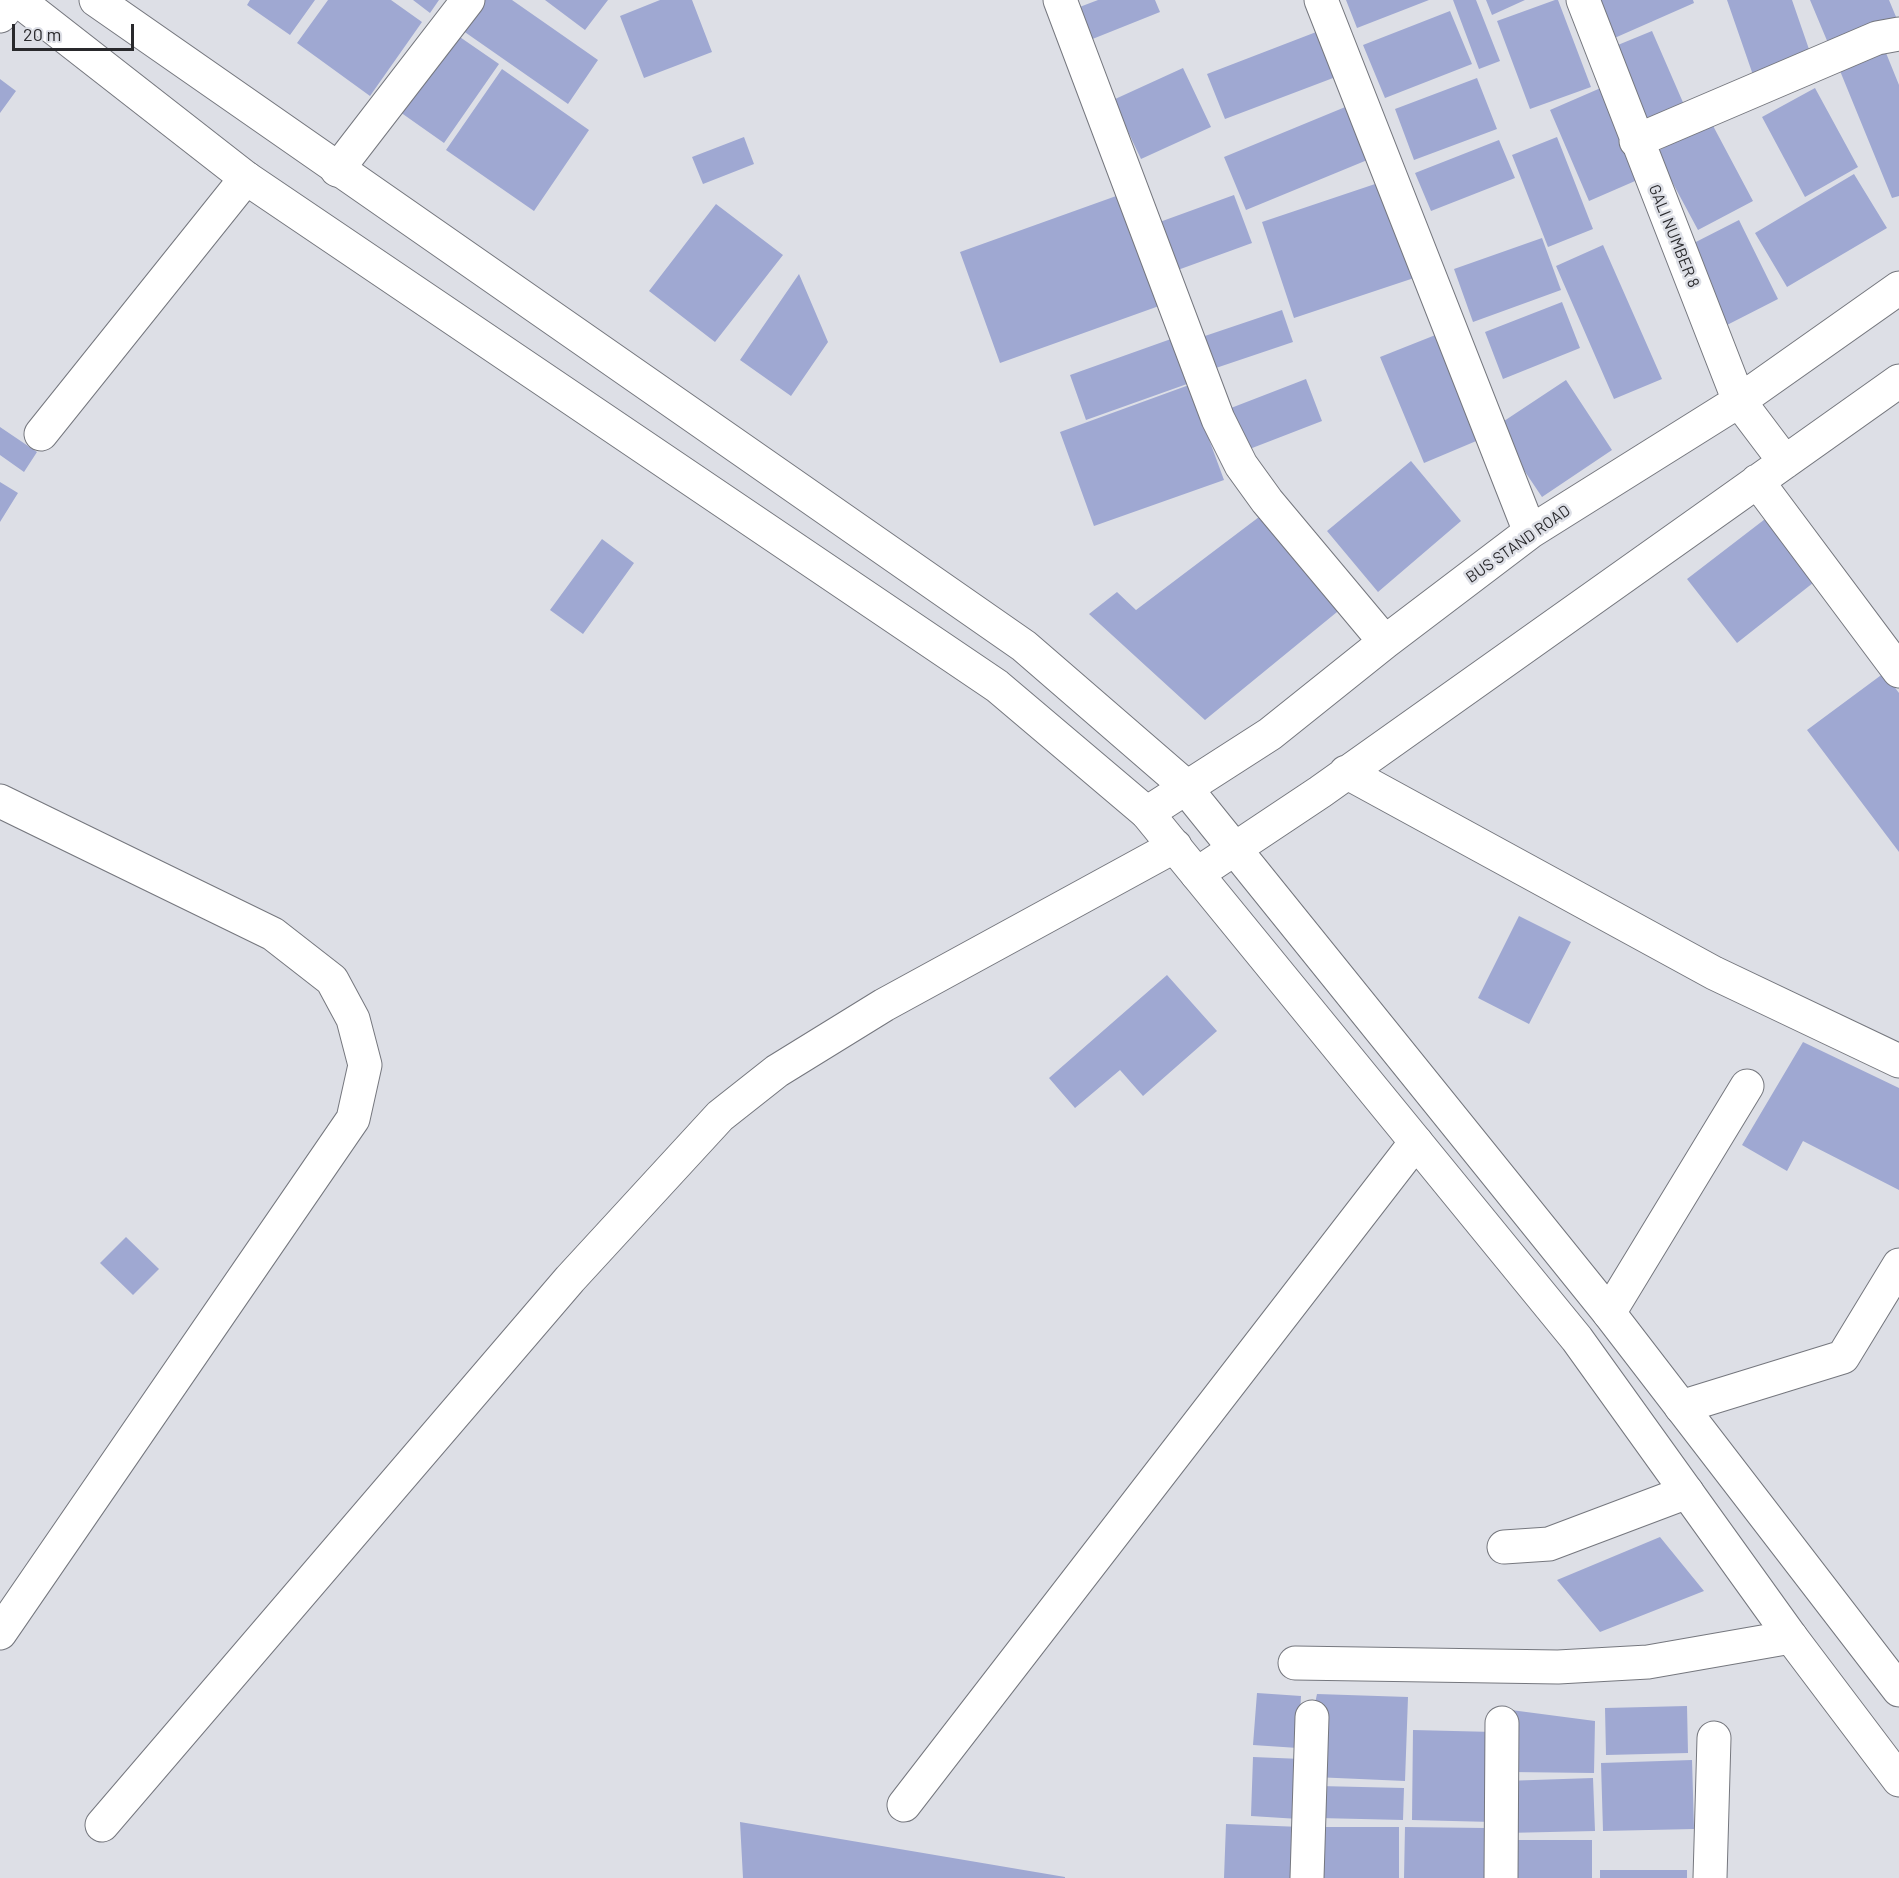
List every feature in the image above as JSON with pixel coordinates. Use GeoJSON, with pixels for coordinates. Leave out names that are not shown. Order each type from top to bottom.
{"type":"FeatureCollection","features":[{"type":"Feature","properties":{"kind":"street"},"geometry":{"type":"LineString","coordinates":[[0,16],[13,0]]}},
{"type":"Feature","properties":{"kind":"street"},"geometry":{"type":"LineString","coordinates":[[18,0],[246,178],[997,686],[1147,813],[1577,1339],[1791,1637],[1899,1780]]}},
{"type":"Feature","properties":{"kind":"street"},"geometry":{"type":"LineString","coordinates":[[96,0],[337,170],[1024,646],[1180,781],[1609,1314],[1899,1690]]}},
{"type":"Feature","properties":{"kind":"street"},"geometry":{"type":"LineString","coordinates":[[337,170],[468,0]]}},
{"type":"Feature","properties":{"kind":"street"},"geometry":{"type":"LineString","coordinates":[[1060,0],[1218,419],[1236,456],[1267,501],[1385,642]]}},
{"type":"Feature","properties":{"kind":"street"},"geometry":{"type":"LineString","coordinates":[[1321,0],[1530,532]]}},
{"type":"Feature","properties":{"kind":"street","name":"GALI NUMBER 8"},"geometry":{"type":"LineString","coordinates":[[1583,0],[1739,401],[1785,462]]}},
{"type":"Feature","properties":{"kind":"street"},"geometry":{"type":"LineString","coordinates":[[1636,141],[1877,38],[1899,34]]}},
{"type":"Feature","properties":{"kind":"street"},"geometry":{"type":"LineString","coordinates":[[41,434],[246,178]]}},
{"type":"Feature","properties":{"kind":"street","name":"BUS STAND ROAD"},"geometry":{"type":"LineString","coordinates":[[1147,813],[1270,734],[1385,642],[1530,532],[1739,401],[1899,288]]}},
{"type":"Feature","properties":{"kind":"street"},"geometry":{"type":"LineString","coordinates":[[1197,874],[1320,792],[1899,381]]}},
{"type":"Feature","properties":{"kind":"street"},"geometry":{"type":"LineString","coordinates":[[1757,481],[1899,671]]}},
{"type":"Feature","properties":{"kind":"street"},"geometry":{"type":"LineString","coordinates":[[1346,772],[1714,973],[1899,1061]]}},
{"type":"Feature","properties":{"kind":"street"},"geometry":{"type":"LineString","coordinates":[[0,801],[273,934],[332,980],[353,1019],[365,1065],[353,1119],[0,1633]]}},
{"type":"Feature","properties":{"kind":"street"},"geometry":{"type":"LineString","coordinates":[[102,1825],[570,1279],[720,1116],[777,1071],[884,1005],[1175,846]]}},
{"type":"Feature","properties":{"kind":"street"},"geometry":{"type":"LineString","coordinates":[[1609,1314],[1747,1086]]}},
{"type":"Feature","properties":{"kind":"street"},"geometry":{"type":"LineString","coordinates":[[904,1805],[1416,1142]]}},
{"type":"Feature","properties":{"kind":"street"},"geometry":{"type":"LineString","coordinates":[[1681,1407],[1843,1357],[1899,1265]]}},
{"type":"Feature","properties":{"kind":"street"},"geometry":{"type":"LineString","coordinates":[[1504,1547],[1549,1544],[1687,1492]]}},
{"type":"Feature","properties":{"kind":"street"},"geometry":{"type":"LineString","coordinates":[[1295,1663],[1558,1667],[1648,1662],[1791,1637]]}},
{"type":"Feature","properties":{"kind":"street"},"geometry":{"type":"LineString","coordinates":[[1307,1878],[1312,1717]]}},
{"type":"Feature","properties":{"kind":"street"},"geometry":{"type":"LineString","coordinates":[[1501,1878],[1502,1723]]}},
{"type":"Feature","properties":{"kind":"street"},"geometry":{"type":"LineString","coordinates":[[1710,1878],[1714,1738]]}},
{"type":"Feature","properties":{"kind":"building"},"geometry":{"type":"Polygon","coordinates":[[[250,0],[315,0],[290,35],[247,5],[250,0]]]}},
{"type":"Feature","properties":{"kind":"building"},"geometry":{"type":"Polygon","coordinates":[[[328,0],[391,0],[422,22],[370,96],[297,43],[328,0]]]}},
{"type":"Feature","properties":{"kind":"building"},"geometry":{"type":"Polygon","coordinates":[[[413,0],[439,0],[430,13],[413,0]]]}},
{"type":"Feature","properties":{"kind":"building"},"geometry":{"type":"Polygon","coordinates":[[[479,0],[512,0],[598,60],[568,104],[459,28],[479,0]]]}},
{"type":"Feature","properties":{"kind":"building"},"geometry":{"type":"Polygon","coordinates":[[[545,0],[608,0],[585,30],[545,0]]]}},
{"type":"Feature","properties":{"kind":"building"},"geometry":{"type":"Polygon","coordinates":[[[660,0],[692,0],[712,52],[644,78],[620,16],[660,0]]]}},
{"type":"Feature","properties":{"kind":"building"},"geometry":{"type":"Polygon","coordinates":[[[1098,0],[1155,0],[1160,12],[1090,40],[1077,8],[1098,0]]]}},
{"type":"Feature","properties":{"kind":"building"},"geometry":{"type":"Polygon","coordinates":[[[1346,0],[1429,0],[1357,28],[1346,0]]]}},
{"type":"Feature","properties":{"kind":"building"},"geometry":{"type":"Polygon","coordinates":[[[1453,0],[1476,0],[1500,61],[1479,69],[1453,0]]]}},
{"type":"Feature","properties":{"kind":"building"},"geometry":{"type":"Polygon","coordinates":[[[1486,0],[1525,0],[1492,15],[1486,0]]]}},
{"type":"Feature","properties":{"kind":"building"},"geometry":{"type":"Polygon","coordinates":[[[1558,0],[1591,87],[1530,109],[1497,21],[1558,0]]]}},
{"type":"Feature","properties":{"kind":"building"},"geometry":{"type":"Polygon","coordinates":[[[1593,0],[1693,0],[1694,3],[1610,40],[1593,0]]]}},
{"type":"Feature","properties":{"kind":"building"},"geometry":{"type":"Polygon","coordinates":[[[1727,0],[1792,0],[1811,55],[1753,75],[1727,0]]]}},
{"type":"Feature","properties":{"kind":"building"},"geometry":{"type":"Polygon","coordinates":[[[1810,0],[1889,0],[1899,24],[1833,55],[1810,0]]]}},
{"type":"Feature","properties":{"kind":"building"},"geometry":{"type":"Polygon","coordinates":[[[1450,11],[1472,64],[1385,98],[1363,45],[1450,11]]]}},
{"type":"Feature","properties":{"kind":"building"},"geometry":{"type":"Polygon","coordinates":[[[1324,29],[1341,75],[1225,119],[1207,74],[1324,29]]]}},
{"type":"Feature","properties":{"kind":"building"},"geometry":{"type":"Polygon","coordinates":[[[1652,31],[1685,107],[1646,123],[1613,47],[1652,31]]]}},
{"type":"Feature","properties":{"kind":"building"},"geometry":{"type":"Polygon","coordinates":[[[454,33],[499,64],[444,143],[400,112],[454,33]]]}},
{"type":"Feature","properties":{"kind":"building"},"geometry":{"type":"Polygon","coordinates":[[[1884,48],[1899,85],[1899,196],[1892,198],[1838,66],[1884,48]]]}},
{"type":"Feature","properties":{"kind":"building"},"geometry":{"type":"Polygon","coordinates":[[[1183,68],[1211,127],[1141,159],[1113,100],[1183,68]]]}},
{"type":"Feature","properties":{"kind":"building"},"geometry":{"type":"Polygon","coordinates":[[[502,69],[589,130],[534,211],[446,150],[502,69]]]}},
{"type":"Feature","properties":{"kind":"building"},"geometry":{"type":"Polygon","coordinates":[[[1477,78],[1497,129],[1414,160],[1395,109],[1477,78]]]}},
{"type":"Feature","properties":{"kind":"building"},"geometry":{"type":"Polygon","coordinates":[[[0,79],[16,91],[0,113],[0,79]]]}},
{"type":"Feature","properties":{"kind":"building"},"geometry":{"type":"Polygon","coordinates":[[[1603,87],[1642,178],[1589,201],[1550,110],[1603,87]]]}},
{"type":"Feature","properties":{"kind":"building"},"geometry":{"type":"Polygon","coordinates":[[[1815,88],[1858,167],[1805,197],[1762,117],[1815,88]]]}},
{"type":"Feature","properties":{"kind":"building"},"geometry":{"type":"Polygon","coordinates":[[[1355,103],[1377,156],[1246,210],[1224,157],[1355,103]]]}},
{"type":"Feature","properties":{"kind":"building"},"geometry":{"type":"Polygon","coordinates":[[[1711,122],[1753,201],[1698,230],[1656,152],[1711,122]]]}},
{"type":"Feature","properties":{"kind":"building"},"geometry":{"type":"Polygon","coordinates":[[[744,137],[754,164],[703,184],[692,157],[744,137]]]}},
{"type":"Feature","properties":{"kind":"building"},"geometry":{"type":"Polygon","coordinates":[[[1557,137],[1593,229],[1548,247],[1512,155],[1557,137]]]}},
{"type":"Feature","properties":{"kind":"building"},"geometry":{"type":"Polygon","coordinates":[[[1499,140],[1515,178],[1431,211],[1415,173],[1499,140]]]}},
{"type":"Feature","properties":{"kind":"building"},"geometry":{"type":"Polygon","coordinates":[[[1854,174],[1887,228],[1787,287],[1755,233],[1854,174]]]}},
{"type":"Feature","properties":{"kind":"building"},"geometry":{"type":"Polygon","coordinates":[[[1387,180],[1420,276],[1294,318],[1262,222],[1387,180]]]}},
{"type":"Feature","properties":{"kind":"building"},"geometry":{"type":"Polygon","coordinates":[[[1119,195],[1159,306],[1000,363],[960,252],[1119,195]]]}},
{"type":"Feature","properties":{"kind":"building"},"geometry":{"type":"Polygon","coordinates":[[[1234,195],[1252,243],[1175,271],[1157,223],[1234,195]]]}},
{"type":"Feature","properties":{"kind":"building"},"geometry":{"type":"Polygon","coordinates":[[[716,204],[783,255],[715,342],[649,291],[716,204]]]}},
{"type":"Feature","properties":{"kind":"building"},"geometry":{"type":"Polygon","coordinates":[[[1739,220],[1778,299],[1727,325],[1688,246],[1739,220]]]}},
{"type":"Feature","properties":{"kind":"building"},"geometry":{"type":"Polygon","coordinates":[[[1542,238],[1561,290],[1473,322],[1454,269],[1542,238]]]}},
{"type":"Feature","properties":{"kind":"building"},"geometry":{"type":"Polygon","coordinates":[[[1603,245],[1662,379],[1614,399],[1556,266],[1603,245]]]}},
{"type":"Feature","properties":{"kind":"building"},"geometry":{"type":"Polygon","coordinates":[[[799,274],[828,342],[791,396],[740,360],[799,274]]]}},
{"type":"Feature","properties":{"kind":"building"},"geometry":{"type":"Polygon","coordinates":[[[1562,302],[1580,348],[1503,379],[1485,332],[1562,302]]]}},
{"type":"Feature","properties":{"kind":"building"},"geometry":{"type":"Polygon","coordinates":[[[1282,310],[1293,342],[1207,371],[1196,339],[1282,310]]]}},
{"type":"Feature","properties":{"kind":"building"},"geometry":{"type":"Polygon","coordinates":[[[1438,334],[1481,439],[1424,463],[1380,357],[1438,334]]]}},
{"type":"Feature","properties":{"kind":"building"},"geometry":{"type":"Polygon","coordinates":[[[1171,339],[1187,384],[1086,420],[1070,375],[1171,339]]]}},
{"type":"Feature","properties":{"kind":"building"},"geometry":{"type":"Polygon","coordinates":[[[1306,379],[1322,421],[1247,450],[1231,408],[1306,379]]]}},
{"type":"Feature","properties":{"kind":"building"},"geometry":{"type":"Polygon","coordinates":[[[1566,380],[1612,450],[1542,497],[1495,427],[1566,380]]]}},
{"type":"Feature","properties":{"kind":"building"},"geometry":{"type":"Polygon","coordinates":[[[1189,385],[1224,480],[1094,526],[1060,432],[1189,385]]]}},
{"type":"Feature","properties":{"kind":"building"},"geometry":{"type":"Polygon","coordinates":[[[0,427],[37,452],[24,472],[0,455],[0,427]]]}},
{"type":"Feature","properties":{"kind":"building"},"geometry":{"type":"Polygon","coordinates":[[[1411,461],[1461,521],[1378,592],[1327,531],[1411,461]]]}},
{"type":"Feature","properties":{"kind":"building"},"geometry":{"type":"Polygon","coordinates":[[[0,482],[18,493],[0,522],[0,482]]]}},
{"type":"Feature","properties":{"kind":"building"},"geometry":{"type":"Polygon","coordinates":[[[1769,516],[1818,579],[1737,643],[1687,579],[1769,516]]]}},
{"type":"Feature","properties":{"kind":"building"},"geometry":{"type":"Polygon","coordinates":[[[1259,517],[1348,603],[1205,720],[1089,614],[1117,592],[1136,610],[1259,517]]]}},
{"type":"Feature","properties":{"kind":"building"},"geometry":{"type":"Polygon","coordinates":[[[602,539],[634,563],[583,634],[550,610],[602,539]]]}},
{"type":"Feature","properties":{"kind":"building"},"geometry":{"type":"Polygon","coordinates":[[[1884,673],[1899,693],[1899,852],[1807,730],[1884,673]]]}},
{"type":"Feature","properties":{"kind":"building"},"geometry":{"type":"Polygon","coordinates":[[[1519,916],[1571,942],[1529,1024],[1478,998],[1519,916]]]}},
{"type":"Feature","properties":{"kind":"building"},"geometry":{"type":"Polygon","coordinates":[[[1167,975],[1217,1031],[1143,1096],[1120,1070],[1075,1108],[1049,1078],[1167,975]]]}},
{"type":"Feature","properties":{"kind":"building"},"geometry":{"type":"Polygon","coordinates":[[[1803,1042],[1899,1088],[1899,1190],[1803,1141],[1787,1171],[1742,1145],[1803,1042]]]}},
{"type":"Feature","properties":{"kind":"building"},"geometry":{"type":"Polygon","coordinates":[[[126,1237],[159,1269],[133,1295],[100,1263],[126,1237]]]}},
{"type":"Feature","properties":{"kind":"building"},"geometry":{"type":"Polygon","coordinates":[[[1660,1537],[1704,1591],[1600,1632],[1557,1580],[1660,1537]]]}},
{"type":"Feature","properties":{"kind":"building"},"geometry":{"type":"Polygon","coordinates":[[[1257,1693],[1301,1696],[1298,1748],[1253,1745],[1257,1693]]]}},
{"type":"Feature","properties":{"kind":"building"},"geometry":{"type":"Polygon","coordinates":[[[1317,1694],[1408,1697],[1405,1781],[1314,1777],[1312,1717],[1317,1694]]]}},
{"type":"Feature","properties":{"kind":"building"},"geometry":{"type":"Polygon","coordinates":[[[1687,1706],[1688,1753],[1606,1755],[1605,1708],[1687,1706]]]}},
{"type":"Feature","properties":{"kind":"building"},"geometry":{"type":"Polygon","coordinates":[[[1511,1710],[1595,1721],[1594,1773],[1511,1772],[1511,1710]]]}},
{"type":"Feature","properties":{"kind":"building"},"geometry":{"type":"Polygon","coordinates":[[[1413,1730],[1494,1732],[1493,1822],[1412,1820],[1413,1730]]]}},
{"type":"Feature","properties":{"kind":"building"},"geometry":{"type":"Polygon","coordinates":[[[1253,1757],[1302,1759],[1299,1819],[1251,1816],[1253,1757]]]}},
{"type":"Feature","properties":{"kind":"building"},"geometry":{"type":"Polygon","coordinates":[[[1692,1760],[1694,1829],[1603,1831],[1601,1763],[1692,1760]]]}},
{"type":"Feature","properties":{"kind":"building"},"geometry":{"type":"Polygon","coordinates":[[[1593,1778],[1595,1831],[1505,1833],[1504,1781],[1593,1778]]]}},
{"type":"Feature","properties":{"kind":"building"},"geometry":{"type":"Polygon","coordinates":[[[1319,1786],[1404,1788],[1403,1820],[1319,1818],[1319,1786]]]}},
{"type":"Feature","properties":{"kind":"building"},"geometry":{"type":"Polygon","coordinates":[[[740,1822],[1065,1877],[1065,1878],[743,1878],[740,1822]]]}},
{"type":"Feature","properties":{"kind":"building"},"geometry":{"type":"Polygon","coordinates":[[[1226,1824],[1301,1827],[1300,1878],[1224,1878],[1226,1824]]]}},
{"type":"Feature","properties":{"kind":"building"},"geometry":{"type":"Polygon","coordinates":[[[1320,1827],[1399,1827],[1399,1878],[1320,1878],[1320,1827]]]}},
{"type":"Feature","properties":{"kind":"building"},"geometry":{"type":"Polygon","coordinates":[[[1405,1827],[1485,1828],[1484,1878],[1404,1878],[1405,1827]]]}},
{"type":"Feature","properties":{"kind":"building"},"geometry":{"type":"Polygon","coordinates":[[[1505,1840],[1592,1840],[1592,1878],[1505,1878],[1505,1840]]]}},
{"type":"Feature","properties":{"kind":"building"},"geometry":{"type":"Polygon","coordinates":[[[1600,1870],[1687,1870],[1687,1878],[1600,1878],[1600,1870]]]}}]}
